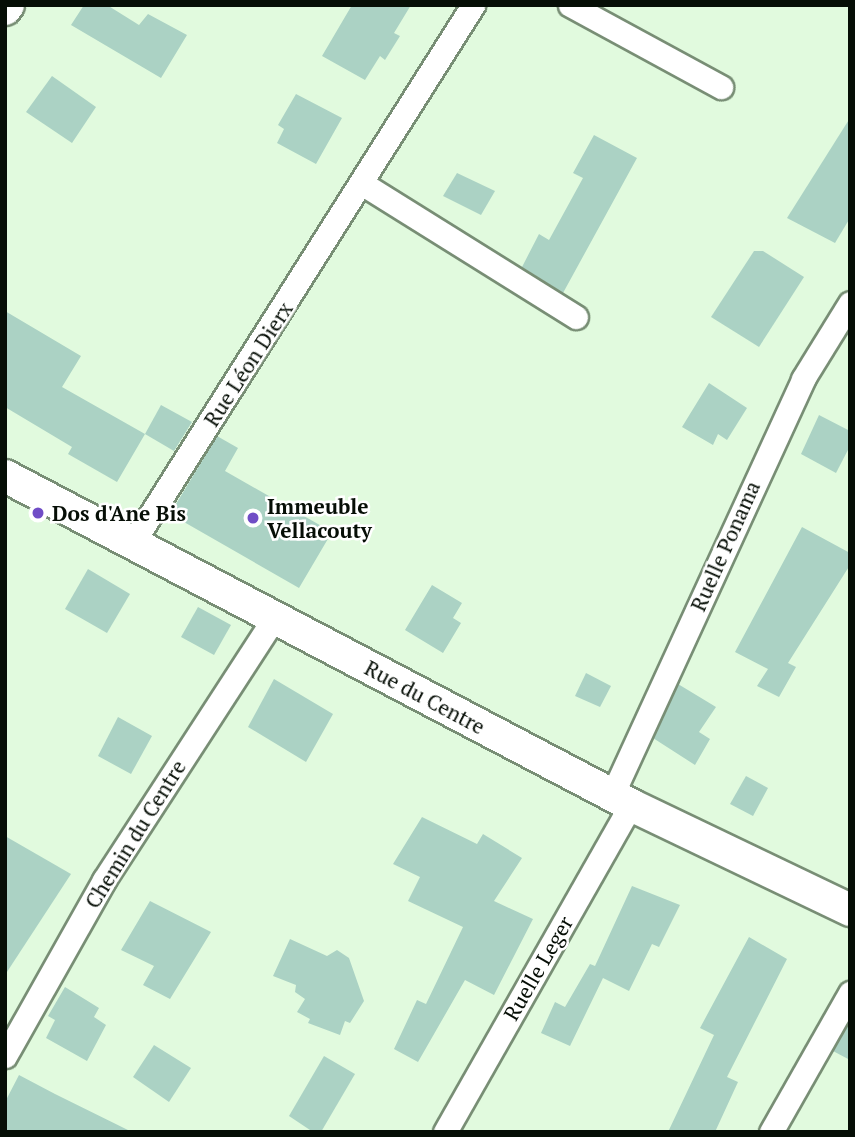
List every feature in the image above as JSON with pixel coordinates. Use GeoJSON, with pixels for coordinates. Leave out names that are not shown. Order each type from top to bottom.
{"type":"FeatureCollection","features":[{"type":"Feature","properties":{"kind":"street","name":"Rue Léon Dierx"},"geometry":{"type":"LineString","coordinates":[[132,544],[363,184],[473,5]]}},
{"type":"Feature","properties":{"kind":"street"},"geometry":{"type":"LineString","coordinates":[[570,5],[721,87]]}},
{"type":"Feature","properties":{"kind":"street"},"geometry":{"type":"LineString","coordinates":[[363,184],[576,317]]}},
{"type":"Feature","properties":{"kind":"street","name":"Ruelle Ponama"},"geometry":{"type":"LineString","coordinates":[[621,800],[771,446],[803,379],[850,303]]}},
{"type":"Feature","properties":{"kind":"street","name":"Rue du Centre"},"geometry":{"type":"LineString","coordinates":[[5,476],[621,800],[850,910]]}},
{"type":"Feature","properties":{"kind":"street","name":"Chemin du Centre"},"geometry":{"type":"LineString","coordinates":[[5,1056],[104,880],[274,618]]}},
{"type":"Feature","properties":{"kind":"street","name":"Ruelle Leger"},"geometry":{"type":"LineString","coordinates":[[445,1132],[621,800]]}},
{"type":"Feature","properties":{"kind":"street"},"geometry":{"type":"LineString","coordinates":[[771,1132],[850,993]]}},
{"type":"Feature","properties":{"kind":"building"},"geometry":{"type":"Polygon","coordinates":[[[84,5],[107,5],[139,25],[148,14],[187,35],[161,78],[71,25],[84,5]]]}},
{"type":"Feature","properties":{"kind":"building"},"geometry":{"type":"Polygon","coordinates":[[[352,5],[411,5],[394,33],[400,36],[385,60],[380,56],[365,80],[322,56],[352,5]]]}},
{"type":"Feature","properties":{"kind":"building"},"geometry":{"type":"Polygon","coordinates":[[[52,76],[96,107],[72,143],[26,112],[52,76]]]}},
{"type":"Feature","properties":{"kind":"building"},"geometry":{"type":"Polygon","coordinates":[[[296,94],[342,118],[316,164],[277,143],[284,129],[278,125],[296,94]]]}},
{"type":"Feature","properties":{"kind":"building"},"geometry":{"type":"Polygon","coordinates":[[[850,118],[850,218],[835,243],[787,218],[850,118]]]}},
{"type":"Feature","properties":{"kind":"building"},"geometry":{"type":"Polygon","coordinates":[[[594,135],[637,158],[563,293],[522,267],[539,234],[549,240],[583,178],[573,173],[594,135]]]}},
{"type":"Feature","properties":{"kind":"building"},"geometry":{"type":"Polygon","coordinates":[[[457,173],[495,191],[481,215],[443,196],[457,173]]]}},
{"type":"Feature","properties":{"kind":"building"},"geometry":{"type":"Polygon","coordinates":[[[754,251],[763,251],[804,277],[759,347],[711,317],[754,251]]]}},
{"type":"Feature","properties":{"kind":"building"},"geometry":{"type":"Polygon","coordinates":[[[5,311],[81,356],[62,387],[145,434],[117,482],[68,454],[72,447],[5,407],[5,311]]]}},
{"type":"Feature","properties":{"kind":"building"},"geometry":{"type":"Polygon","coordinates":[[[709,383],[747,408],[727,440],[718,434],[713,445],[682,427],[709,383]]]}},
{"type":"Feature","properties":{"kind":"building"},"geometry":{"type":"Polygon","coordinates":[[[161,405],[192,422],[174,451],[145,434],[161,405]]]}},
{"type":"Feature","properties":{"kind":"building"},"geometry":{"type":"Polygon","coordinates":[[[819,415],[850,431],[850,446],[836,473],[801,454],[819,415]]]}},
{"type":"Feature","properties":{"kind":"building","name":"Immeuble Vellacouty"},"geometry":{"type":"Polygon","coordinates":[[[217,436],[238,448],[225,471],[332,532],[299,588],[170,514],[217,436]]]}},
{"type":"Feature","properties":{"kind":"building"},"geometry":{"type":"Polygon","coordinates":[[[802,527],[850,553],[850,565],[788,663],[796,667],[779,697],[757,686],[768,669],[735,652],[802,527]]]}},
{"type":"Feature","properties":{"kind":"building"},"geometry":{"type":"Polygon","coordinates":[[[88,569],[130,594],[107,633],[65,609],[88,569]]]}},
{"type":"Feature","properties":{"kind":"building"},"geometry":{"type":"Polygon","coordinates":[[[432,585],[462,603],[453,618],[461,623],[443,653],[405,630],[432,585]]]}},
{"type":"Feature","properties":{"kind":"building"},"geometry":{"type":"Polygon","coordinates":[[[198,607],[231,625],[214,655],[181,637],[198,607]]]}},
{"type":"Feature","properties":{"kind":"building"},"geometry":{"type":"Polygon","coordinates":[[[586,673],[611,686],[600,707],[575,696],[586,673]]]}},
{"type":"Feature","properties":{"kind":"building"},"geometry":{"type":"Polygon","coordinates":[[[274,679],[333,714],[306,762],[248,727],[274,679]]]}},
{"type":"Feature","properties":{"kind":"building"},"geometry":{"type":"Polygon","coordinates":[[[678,684],[716,707],[699,732],[710,739],[695,765],[653,738],[678,684]]]}},
{"type":"Feature","properties":{"kind":"building"},"geometry":{"type":"Polygon","coordinates":[[[118,717],[152,736],[131,774],[98,756],[118,717]]]}},
{"type":"Feature","properties":{"kind":"building"},"geometry":{"type":"Polygon","coordinates":[[[746,776],[768,788],[753,816],[730,804],[746,776]]]}},
{"type":"Feature","properties":{"kind":"building"},"geometry":{"type":"Polygon","coordinates":[[[422,817],[477,844],[483,834],[522,858],[494,901],[533,919],[494,995],[465,980],[418,1062],[394,1049],[417,1000],[426,1004],[463,927],[408,901],[420,877],[393,864],[422,817]]]}},
{"type":"Feature","properties":{"kind":"building"},"geometry":{"type":"Polygon","coordinates":[[[5,836],[71,874],[5,975],[5,836]]]}},
{"type":"Feature","properties":{"kind":"building"},"geometry":{"type":"Polygon","coordinates":[[[632,886],[680,905],[659,947],[652,944],[629,991],[603,978],[570,1046],[541,1033],[555,1002],[565,1007],[590,964],[595,966],[632,886]]]}},
{"type":"Feature","properties":{"kind":"building"},"geometry":{"type":"Polygon","coordinates":[[[150,901],[211,932],[170,999],[143,985],[154,966],[121,950],[150,901]]]}},
{"type":"Feature","properties":{"kind":"building"},"geometry":{"type":"Polygon","coordinates":[[[749,937],[787,959],[727,1077],[738,1082],[715,1132],[668,1132],[714,1035],[700,1028],[749,937]]]}},
{"type":"Feature","properties":{"kind":"building"},"geometry":{"type":"Polygon","coordinates":[[[290,939],[327,956],[337,950],[349,958],[364,1001],[350,1023],[345,1021],[340,1035],[308,1023],[310,1019],[297,1012],[305,999],[295,992],[296,985],[273,976],[290,939]]]}},
{"type":"Feature","properties":{"kind":"building"},"geometry":{"type":"Polygon","coordinates":[[[65,987],[99,1008],[94,1017],[106,1025],[87,1061],[46,1038],[55,1020],[48,1016],[65,987]]]}},
{"type":"Feature","properties":{"kind":"building"},"geometry":{"type":"Polygon","coordinates":[[[850,1022],[850,1060],[833,1051],[850,1022]]]}},
{"type":"Feature","properties":{"kind":"building"},"geometry":{"type":"Polygon","coordinates":[[[154,1045],[191,1068],[169,1102],[133,1077],[154,1045]]]}},
{"type":"Feature","properties":{"kind":"building"},"geometry":{"type":"Polygon","coordinates":[[[324,1056],[355,1074],[321,1132],[313,1132],[289,1116],[324,1056]]]}},
{"type":"Feature","properties":{"kind":"building"},"geometry":{"type":"Polygon","coordinates":[[[19,1075],[132,1132],[5,1132],[5,1102],[19,1075]]]}},
{"type":"Feature","properties":{"kind":"place","name":"Dos d'Ane Bis"},"geometry":{"type":"Point","coordinates":[38,513]}},
{"type":"Feature","properties":{"kind":"place","name":"Immeuble Vellacouty"},"geometry":{"type":"Point","coordinates":[253,518]}}]}
